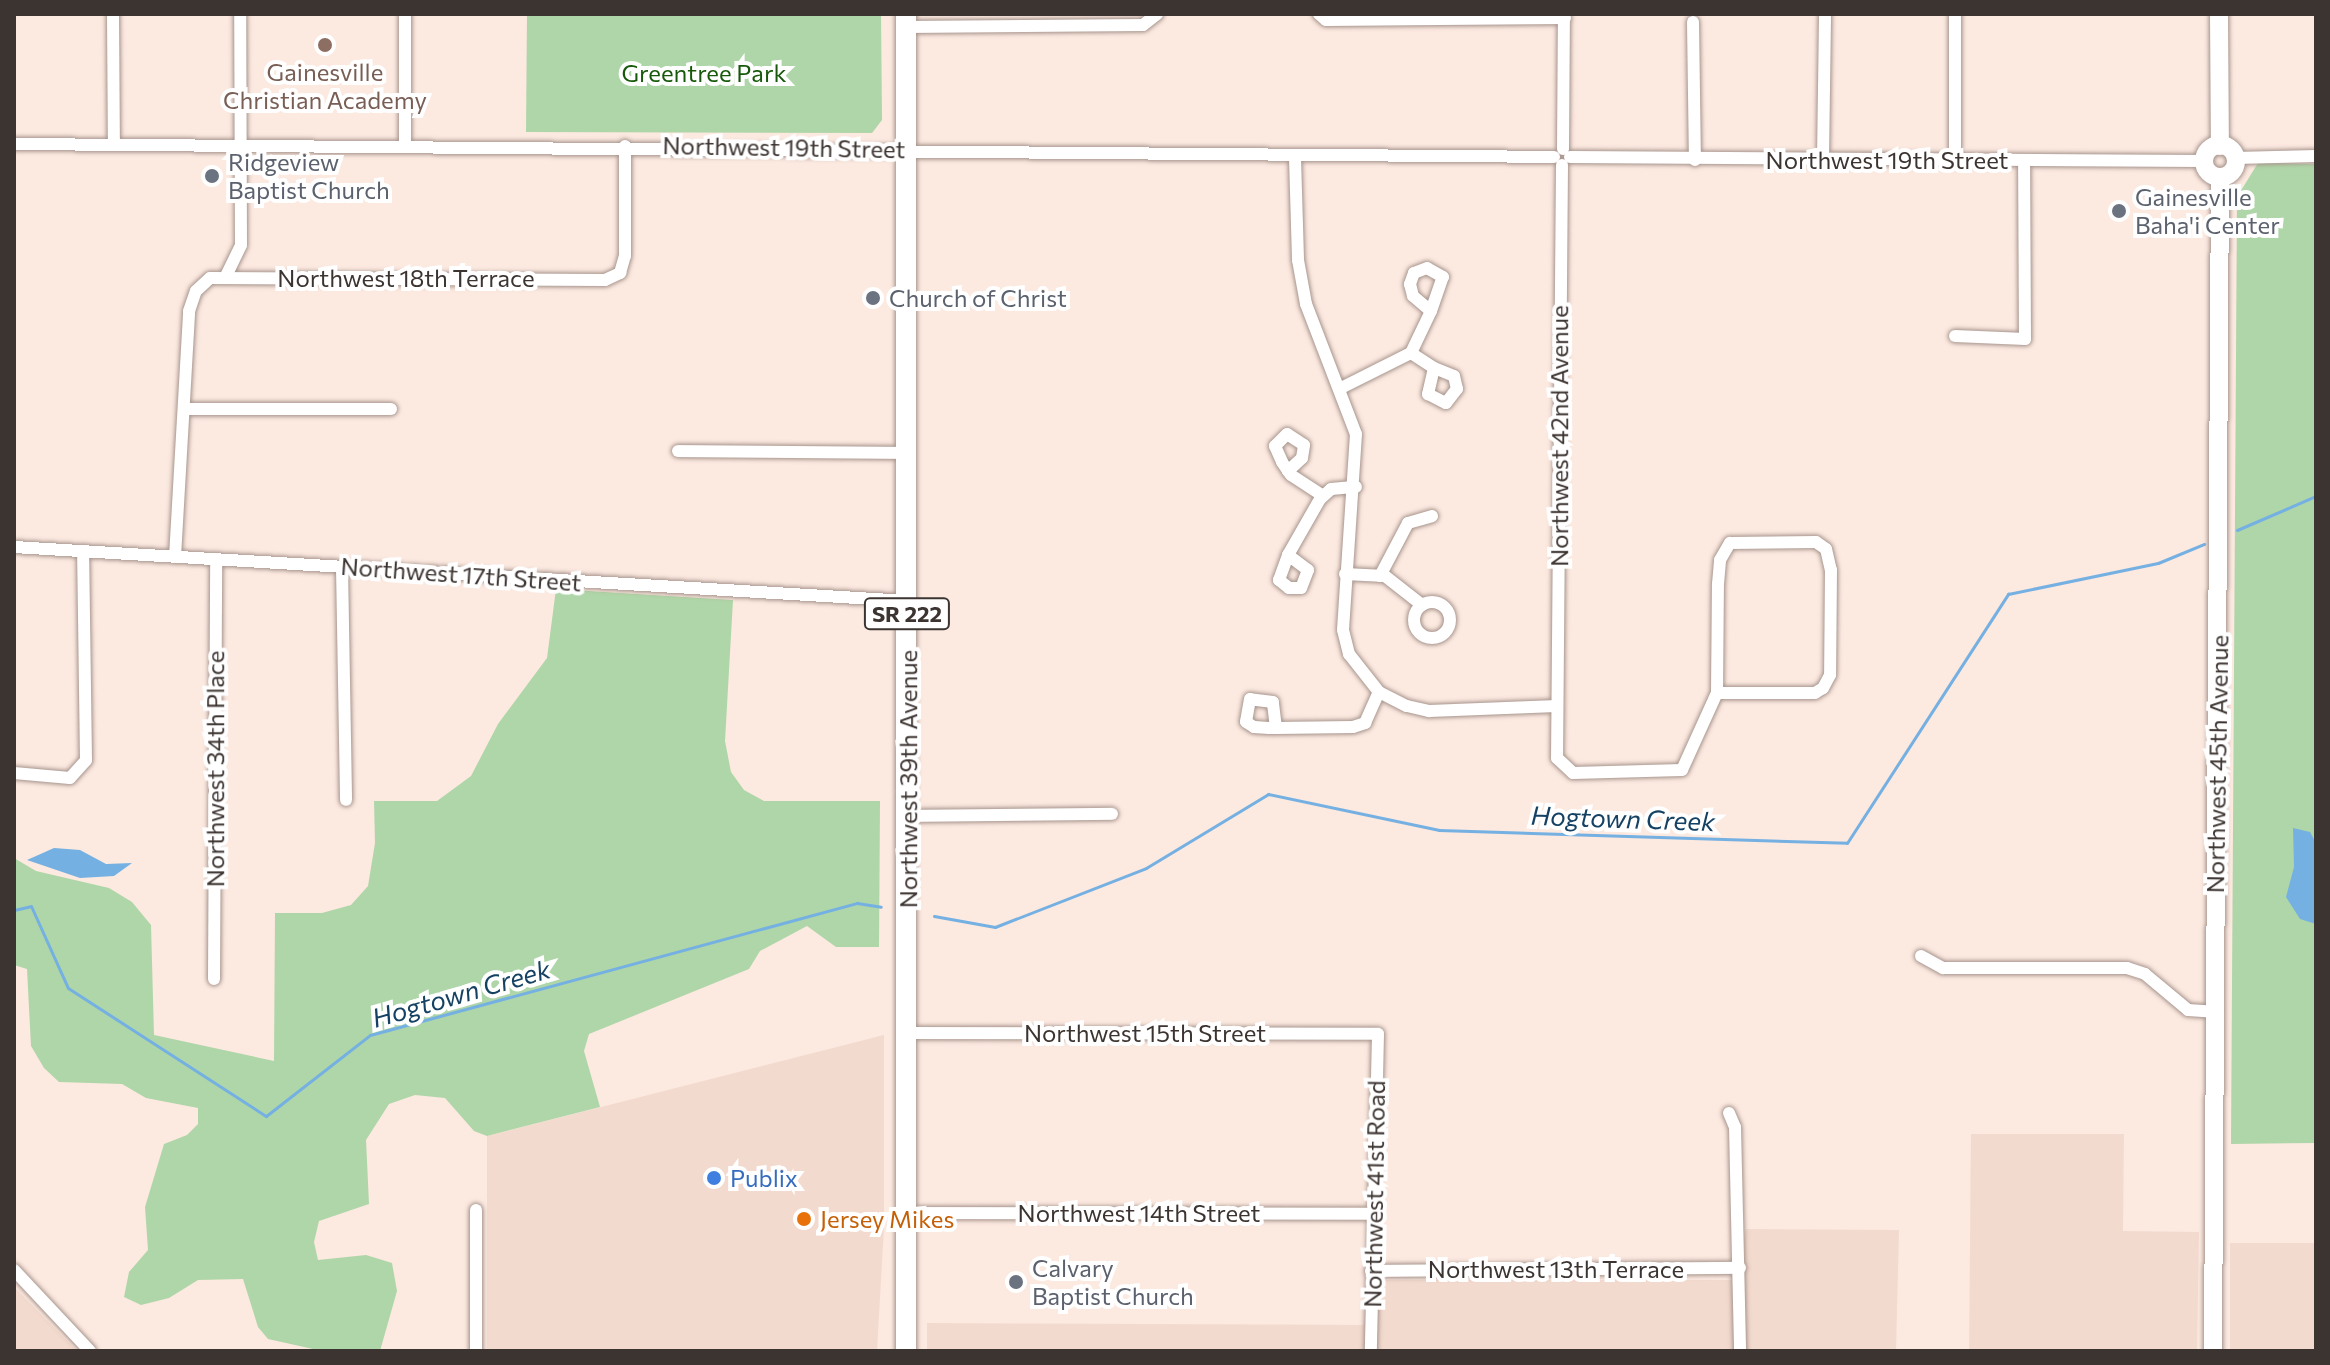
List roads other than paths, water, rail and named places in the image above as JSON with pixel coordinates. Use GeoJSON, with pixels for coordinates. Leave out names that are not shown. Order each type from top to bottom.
{"type":"FeatureCollection","features":[{"type":"Feature","properties":{"kind":"main road","name":"Northwest 39th Avenue"},"geometry":{"type":"LineString","coordinates":[[906,20],[906,1351]]}},
{"type":"Feature","properties":{"kind":"street"},"geometry":{"type":"LineString","coordinates":[[113,14],[114,145]]}},
{"type":"Feature","properties":{"kind":"street"},"geometry":{"type":"LineString","coordinates":[[226,276],[241,245],[240,14]]}},
{"type":"Feature","properties":{"kind":"street"},"geometry":{"type":"LineString","coordinates":[[405,14],[405,145]]}},
{"type":"Feature","properties":{"kind":"street"},"geometry":{"type":"LineString","coordinates":[[1319,14],[1326,20],[1564,16]]}},
{"type":"Feature","properties":{"kind":"street"},"geometry":{"type":"LineString","coordinates":[[1823,160],[1825,14]]}},
{"type":"Feature","properties":{"kind":"street"},"geometry":{"type":"LineString","coordinates":[[1955,14],[1955,160]]}},
{"type":"Feature","properties":{"kind":"street"},"geometry":{"type":"LineString","coordinates":[[2219,14],[2220,146]]}},
{"type":"Feature","properties":{"kind":"street"},"geometry":{"type":"LineString","coordinates":[[906,20],[1143,25],[1156,16]]}},
{"type":"Feature","properties":{"kind":"street","name":"Northwest 42nd Avenue"},"geometry":{"type":"LineString","coordinates":[[1564,16],[1557,758],[1564,769],[1682,770],[1717,693]]}},
{"type":"Feature","properties":{"kind":"street"},"geometry":{"type":"LineString","coordinates":[[1693,22],[1695,160]]}},
{"type":"Feature","properties":{"kind":"street","name":"Northwest 19th Street"},"geometry":{"type":"LineString","coordinates":[[14,144],[907,148],[1295,158],[2204,161]]}},
{"type":"Feature","properties":{"kind":"street","name":"Northwest 18th Terrace"},"geometry":{"type":"LineString","coordinates":[[186,409],[189,311],[196,291],[210,278],[605,280],[620,273],[625,256],[625,146]]}},
{"type":"Feature","properties":{"kind":"street"},"geometry":{"type":"LineString","coordinates":[[2220,146],[2235,158],[2316,156]]}},
{"type":"Feature","properties":{"kind":"street"},"geometry":{"type":"LineString","coordinates":[[2220,146],[2209,150],[2204,161],[2208,173],[2220,177],[2231,173],[2235,158]]}},
{"type":"Feature","properties":{"kind":"street"},"geometry":{"type":"LineString","coordinates":[[1295,158],[1298,260],[1306,304],[1356,434],[1356,487],[1345,574],[1343,630],[1349,654],[1379,692],[1429,711],[1557,706]]}},
{"type":"Feature","properties":{"kind":"street"},"geometry":{"type":"LineString","coordinates":[[1955,336],[2025,339],[2024,161]]}},
{"type":"Feature","properties":{"kind":"street","name":"Northwest 45th Avenue"},"geometry":{"type":"LineString","coordinates":[[2213,1351],[2220,177]]}},
{"type":"Feature","properties":{"kind":"street"},"geometry":{"type":"LineString","coordinates":[[1339,389],[1411,353],[1431,311]]}},
{"type":"Feature","properties":{"kind":"street"},"geometry":{"type":"LineString","coordinates":[[1411,353],[1434,368]]}},
{"type":"Feature","properties":{"kind":"street"},"geometry":{"type":"LineString","coordinates":[[175,557],[186,409],[391,409]]}},
{"type":"Feature","properties":{"kind":"street"},"geometry":{"type":"LineString","coordinates":[[678,451],[907,453]]}},
{"type":"Feature","properties":{"kind":"street"},"geometry":{"type":"LineString","coordinates":[[1288,471],[1323,496]]}},
{"type":"Feature","properties":{"kind":"street"},"geometry":{"type":"LineString","coordinates":[[1288,555],[1323,496],[1331,489],[1356,487]]}},
{"type":"Feature","properties":{"kind":"street"},"geometry":{"type":"LineString","coordinates":[[1380,576],[1408,523],[1432,516]]}},
{"type":"Feature","properties":{"kind":"street"},"geometry":{"type":"LineString","coordinates":[[1739,541],[1816,542],[1826,549],[1832,610],[1830,675],[1823,688],[1815,693],[1717,693],[1718,584],[1725,551],[1739,541]]}},
{"type":"Feature","properties":{"kind":"street","name":"Northwest 17th Street"},"geometry":{"type":"LineString","coordinates":[[14,547],[907,601]]}},
{"type":"Feature","properties":{"kind":"street"},"geometry":{"type":"LineString","coordinates":[[14,773],[54,779],[78,773],[88,743],[83,552]]}},
{"type":"Feature","properties":{"kind":"street","name":"Northwest 34th Place"},"geometry":{"type":"LineString","coordinates":[[214,979],[216,560]]}},
{"type":"Feature","properties":{"kind":"street"},"geometry":{"type":"LineString","coordinates":[[342,567],[346,800]]}},
{"type":"Feature","properties":{"kind":"street"},"geometry":{"type":"LineString","coordinates":[[1345,574],[1380,576],[1409,590],[1422,605]]}},
{"type":"Feature","properties":{"kind":"street"},"geometry":{"type":"LineString","coordinates":[[1276,728],[1353,727],[1365,723],[1379,692]]}},
{"type":"Feature","properties":{"kind":"street"},"geometry":{"type":"LineString","coordinates":[[908,816],[1112,814]]}},
{"type":"Feature","properties":{"kind":"street"},"geometry":{"type":"LineString","coordinates":[[1921,956],[1943,968],[2127,968],[2145,974],[2188,1010],[2214,1012]]}},
{"type":"Feature","properties":{"kind":"street","name":"Northwest 15th Street"},"geometry":{"type":"LineString","coordinates":[[908,1033],[1349,1033],[1378,1038]]}},
{"type":"Feature","properties":{"kind":"street","name":"Northwest 41st Road"},"geometry":{"type":"LineString","coordinates":[[1371,1351],[1370,1214],[1378,1038]]}},
{"type":"Feature","properties":{"kind":"street"},"geometry":{"type":"LineString","coordinates":[[1729,1113],[1735,1127],[1740,1351]]}},
{"type":"Feature","properties":{"kind":"street"},"geometry":{"type":"LineString","coordinates":[[476,1210],[476,1351]]}},
{"type":"Feature","properties":{"kind":"street","name":"Northwest 14th Street"},"geometry":{"type":"LineString","coordinates":[[907,1213],[1370,1214]]}},
{"type":"Feature","properties":{"kind":"street","name":"Northwest 13th Terrace"},"geometry":{"type":"LineString","coordinates":[[1371,1271],[1740,1268]]}},
{"type":"Feature","properties":{"kind":"street"},"geometry":{"type":"LineString","coordinates":[[14,1270],[90,1351]]}},
{"type":"Feature","properties":{"kind":"water"},"geometry":{"type":"Polygon","coordinates":[[[2293,828],[2310,832],[2316,843],[2316,924],[2300,919],[2286,897],[2294,867],[2293,828]]]}},
{"type":"Feature","properties":{"kind":"water"},"geometry":{"type":"Polygon","coordinates":[[[54,848],[80,850],[106,864],[132,863],[114,876],[80,878],[27,860],[54,848]]]}},
{"type":"Feature","properties":{"kind":"waterway","name":"Hogtown Creek"},"geometry":{"type":"LineString","coordinates":[[2237,530],[2316,496]]}},
{"type":"Feature","properties":{"kind":"waterway","name":"Hogtown Creek"},"geometry":{"type":"LineString","coordinates":[[934,916],[995,927],[1146,868],[1268,794],[1439,830],[1847,843],[2008,594],[2158,563],[2204,544]]}},
{"type":"Feature","properties":{"kind":"waterway","name":"Hogtown Creek"},"geometry":{"type":"LineString","coordinates":[[14,910],[31,906],[68,988],[266,1116],[370,1035],[857,903],[881,907]]}},
{"type":"Feature","properties":{"kind":"place","name":"Gainesville Christian Academy"},"geometry":{"type":"Point","coordinates":[325,45]}},
{"type":"Feature","properties":{"kind":"place","name":"Ridgeview Baptist Church"},"geometry":{"type":"Point","coordinates":[212,176]}},
{"type":"Feature","properties":{"kind":"place","name":"Gainesville Baha'i Center"},"geometry":{"type":"Point","coordinates":[2119,211]}},
{"type":"Feature","properties":{"kind":"place","name":"Church of Christ"},"geometry":{"type":"Point","coordinates":[873,298]}},
{"type":"Feature","properties":{"kind":"place","name":"Publix"},"geometry":{"type":"Point","coordinates":[714,1178]}},
{"type":"Feature","properties":{"kind":"place","name":"Jersey Mikes"},"geometry":{"type":"Point","coordinates":[804,1219]}},
{"type":"Feature","properties":{"kind":"place","name":"Calvary Baptist Church"},"geometry":{"type":"Point","coordinates":[1016,1282]}},
{"type":"Feature","properties":{"kind":"park label","name":"Greentree Park"},"geometry":{"type":"Point","coordinates":[704,73]}}]}
